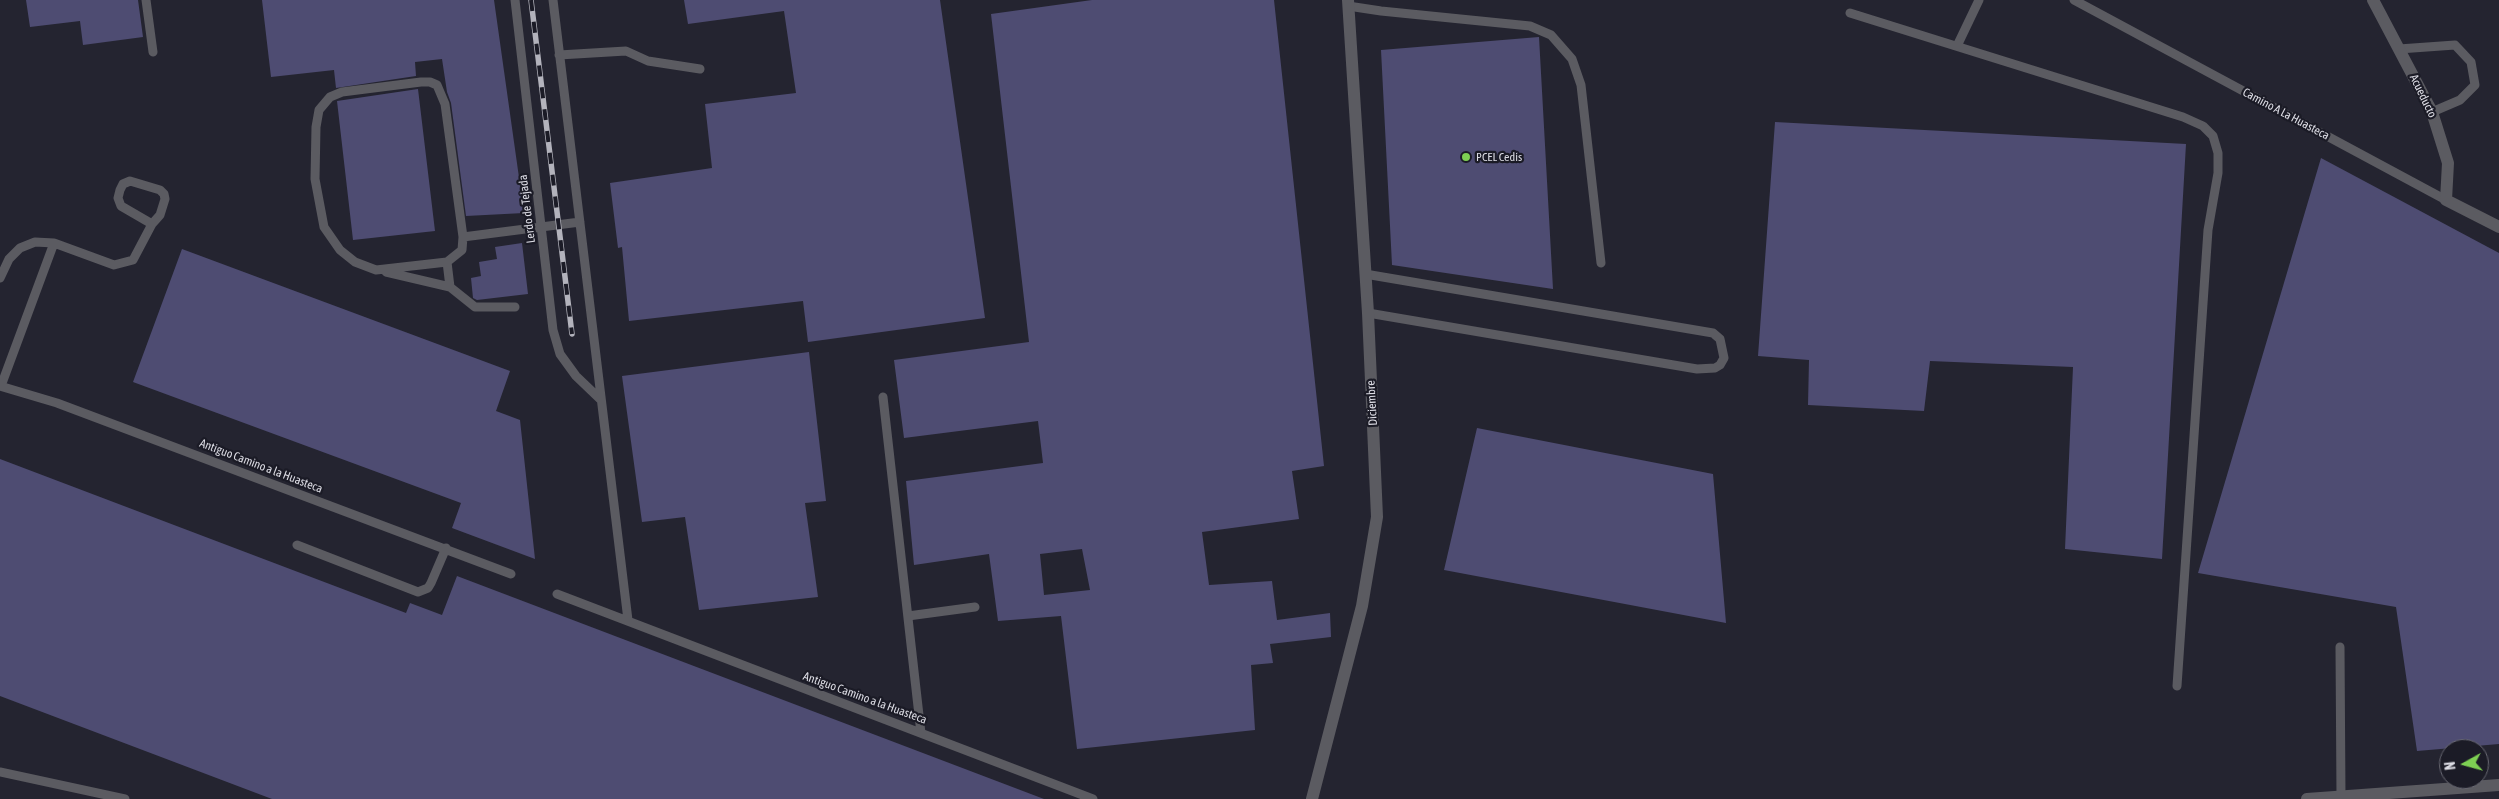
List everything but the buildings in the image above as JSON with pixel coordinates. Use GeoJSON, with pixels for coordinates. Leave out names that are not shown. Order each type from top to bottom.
{"type":"FeatureCollection","features":[{"type":"Feature","properties":{"kind":"street","name":"Acueducto"},"geometry":{"type":"LineString","coordinates":[[2373,0],[2432,112],[2448,163],[2446,200]]}},
{"type":"Feature","properties":{"kind":"street","name":"Diciembre"},"geometry":{"type":"LineString","coordinates":[[1312,799],[1362,606],[1377,517],[1368,313],[1348,3]]}},
{"type":"Feature","properties":{"kind":"street","name":"Camino A La Huasteca"},"geometry":{"type":"LineString","coordinates":[[2446,200],[2499,227]]}},
{"type":"Feature","properties":{"kind":"street"},"geometry":{"type":"LineString","coordinates":[[2307,799],[2341,796],[2422,795],[2499,785]]}},
{"type":"Feature","properties":{"kind":"lane"},"geometry":{"type":"LineString","coordinates":[[146,0],[153,52]]}},
{"type":"Feature","properties":{"kind":"lane","name":"Lerdo de Tejada"},"geometry":{"type":"LineString","coordinates":[[514,0],[553,330],[560,354],[576,376],[600,400]]}},
{"type":"Feature","properties":{"kind":"lane"},"geometry":{"type":"LineString","coordinates":[[553,0],[628,620]]}},
{"type":"Feature","properties":{"kind":"lane"},"geometry":{"type":"LineString","coordinates":[[1957,46],[1979,0]]}},
{"type":"Feature","properties":{"kind":"lane","name":"Camino A La Huasteca"},"geometry":{"type":"LineString","coordinates":[[2074,0],[2446,200]]}},
{"type":"Feature","properties":{"kind":"lane"},"geometry":{"type":"LineString","coordinates":[[1348,3],[1381,11],[1530,26],[1551,35],[1572,59],[1581,85],[1602,263]]}},
{"type":"Feature","properties":{"kind":"lane"},"geometry":{"type":"LineString","coordinates":[[1850,13],[2184,117],[2203,126],[2213,136],[2218,153],[2218,173],[2208,230],[2177,686]]}},
{"type":"Feature","properties":{"kind":"lane"},"geometry":{"type":"LineString","coordinates":[[2399,48],[2455,45],[2470,62],[2475,85],[2460,100],[2432,112]]}},
{"type":"Feature","properties":{"kind":"lane"},"geometry":{"type":"LineString","coordinates":[[559,56],[626,50],[648,61],[700,69]]}},
{"type":"Feature","properties":{"kind":"lane"},"geometry":{"type":"LineString","coordinates":[[376,270],[447,262],[462,250],[464,237],[445,104],[437,85],[430,82],[336,95],[330,97],[319,110],[317,118],[315,179],[324,227],[340,250],[355,262],[376,270],[423,279],[450,287],[475,308],[515,307]]}},
{"type":"Feature","properties":{"kind":"lane"},"geometry":{"type":"LineString","coordinates":[[0,278],[9,258],[20,248],[35,242],[54,243],[114,265],[124,264],[133,260],[152,224],[160,214],[165,200],[164,194],[160,190],[130,181],[123,184],[118,198],[121,206],[152,224]]}},
{"type":"Feature","properties":{"kind":"lane"},"geometry":{"type":"LineString","coordinates":[[464,237],[580,222]]}},
{"type":"Feature","properties":{"kind":"lane"},"geometry":{"type":"LineString","coordinates":[[0,386],[54,243]]}},
{"type":"Feature","properties":{"kind":"lane"},"geometry":{"type":"LineString","coordinates":[[447,262],[450,287]]}},
{"type":"Feature","properties":{"kind":"lane"},"geometry":{"type":"LineString","coordinates":[[1365,274],[1713,333],[1720,339],[1724,358],[1720,365],[1715,368],[1697,369],[1368,313]]}},
{"type":"Feature","properties":{"kind":"lane","name":"Antiguo Camino a la Huasteca"},"geometry":{"type":"LineString","coordinates":[[0,386],[57,403],[511,574]]}},
{"type":"Feature","properties":{"kind":"lane"},"geometry":{"type":"LineString","coordinates":[[882,397],[921,733]]}},
{"type":"Feature","properties":{"kind":"lane"},"geometry":{"type":"LineString","coordinates":[[297,545],[418,592],[428,588],[446,548]]}},
{"type":"Feature","properties":{"kind":"lane","name":"Antiguo Camino a la Huasteca"},"geometry":{"type":"LineString","coordinates":[[557,594],[1093,799]]}},
{"type":"Feature","properties":{"kind":"lane"},"geometry":{"type":"LineString","coordinates":[[908,616],[975,607]]}},
{"type":"Feature","properties":{"kind":"lane"},"geometry":{"type":"LineString","coordinates":[[2340,647],[2341,796]]}},
{"type":"Feature","properties":{"kind":"lane"},"geometry":{"type":"LineString","coordinates":[[0,772],[125,799]]}},
{"type":"Feature","properties":{"kind":"railway"},"geometry":{"type":"LineString","coordinates":[[531,0],[572,334]]}},
{"type":"Feature","properties":{"kind":"place","name":"PCEL Cedis"},"geometry":{"type":"Point","coordinates":[1466,157]}}]}
